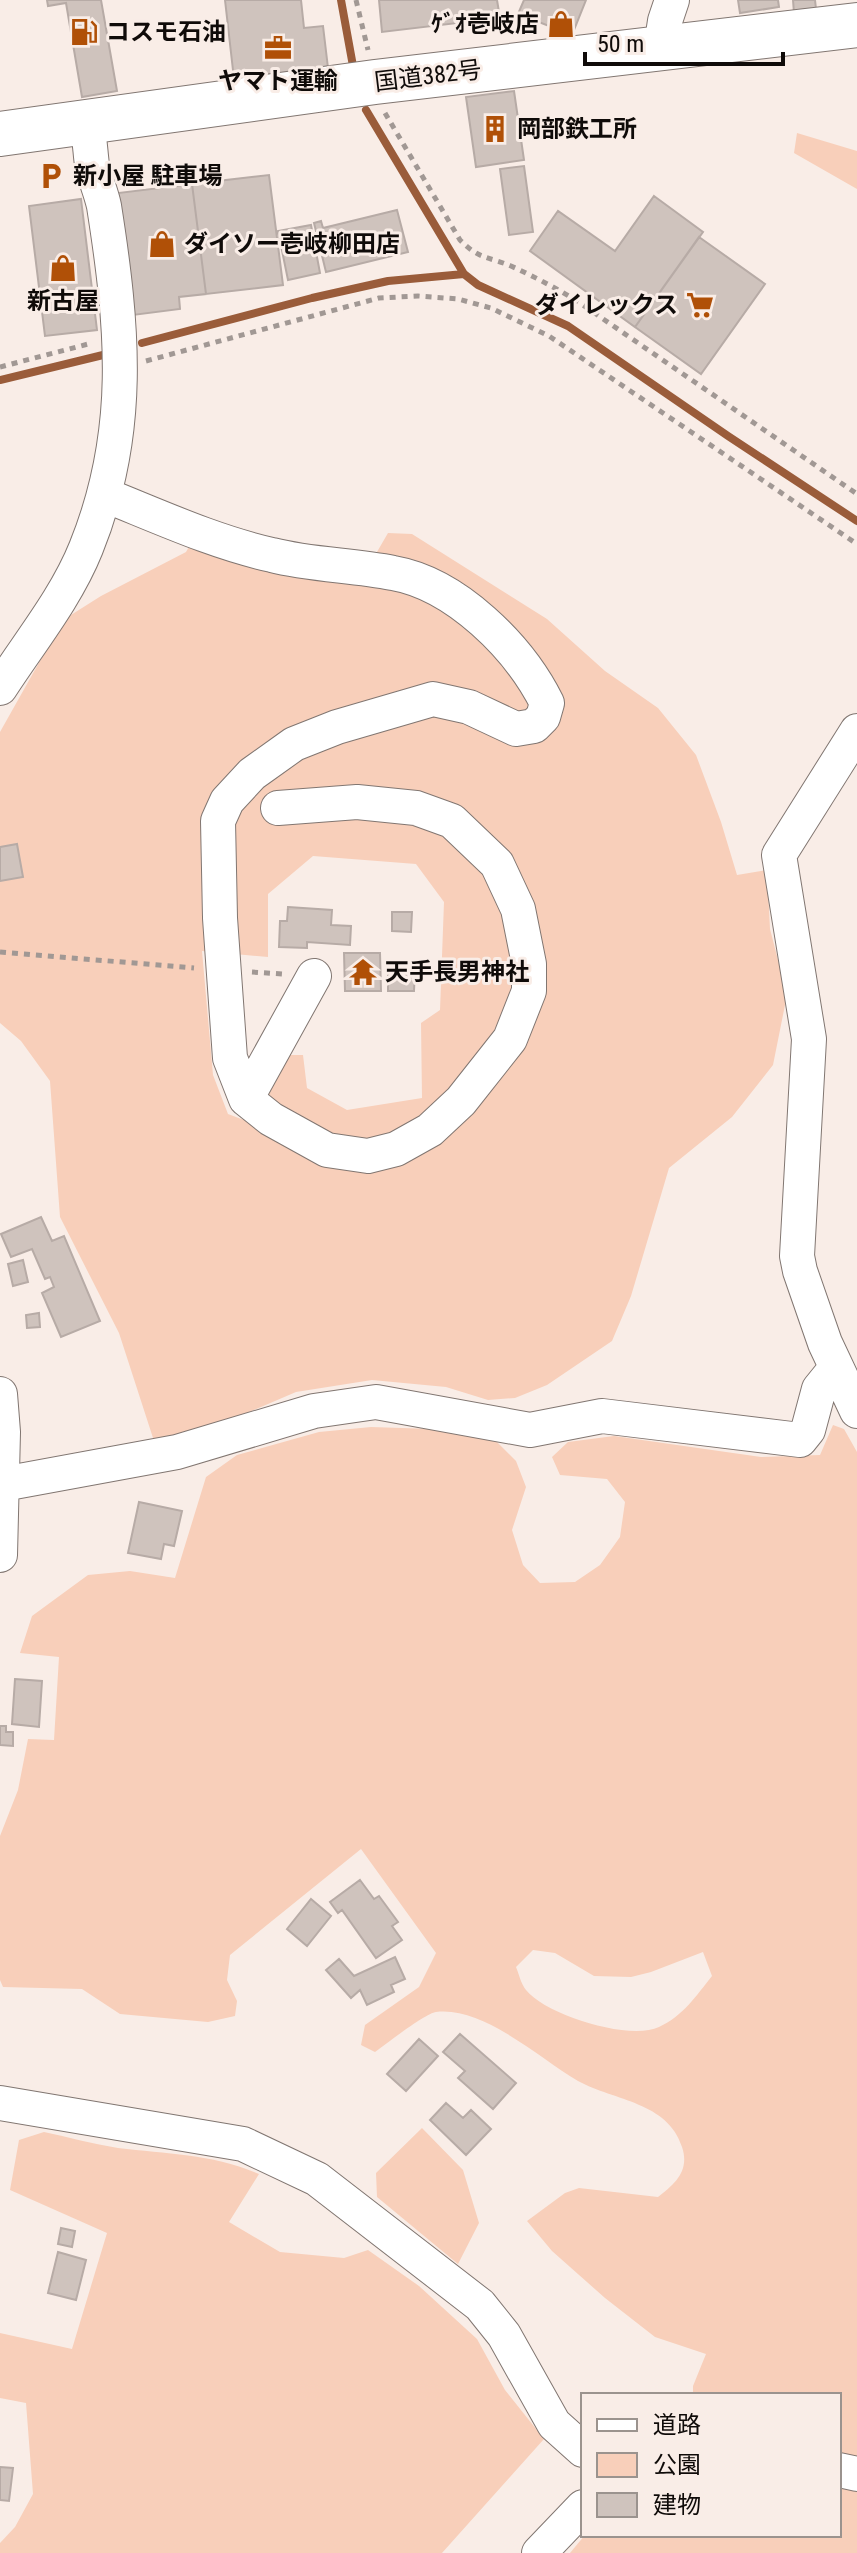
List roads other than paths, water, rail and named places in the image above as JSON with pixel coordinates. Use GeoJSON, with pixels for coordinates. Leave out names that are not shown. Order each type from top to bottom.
{"type":"FeatureCollection","features":[{"type":"Feature","properties":{"kind":"highway","name":"国道382号"},"geometry":{"type":"LineString","coordinates":[[0,134],[375,82],[857,25]]}},
{"type":"Feature","properties":{"kind":"street"},"geometry":{"type":"LineString","coordinates":[[661,47],[672,0]]}},
{"type":"Feature","properties":{"kind":"street"},"geometry":{"type":"LineString","coordinates":[[0,688],[66,589],[86,550],[115,457],[121,351],[103,202],[92,165],[86,122]]}},
{"type":"Feature","properties":{"kind":"street"},"geometry":{"type":"LineString","coordinates":[[105,495],[225,543],[307,562],[396,573],[433,587],[462,602],[506,645],[539,687],[547,703],[543,717],[534,726],[516,729],[469,707],[433,699],[337,727],[294,744],[252,774],[227,801],[218,821],[230,1058],[246,1099],[271,1119],[327,1150],[368,1156],[396,1149],[430,1130],[461,1101],[510,1039],[529,991],[529,964],[518,909],[497,864],[452,821],[416,808],[357,802],[278,808]]}},
{"type":"Feature","properties":{"kind":"street"},"geometry":{"type":"LineString","coordinates":[[857,731],[779,855],[809,1039],[797,1256],[836,1368],[857,1411]]}},
{"type":"Feature","properties":{"kind":"street"},"geometry":{"type":"LineString","coordinates":[[246,1099],[299,975]]}},
{"type":"Feature","properties":{"kind":"street"},"geometry":{"type":"LineString","coordinates":[[3,1484],[177,1452],[314,1411],[376,1402],[530,1430],[602,1416],[800,1440],[808,1430],[819,1389],[836,1368]]}},
{"type":"Feature","properties":{"kind":"street"},"geometry":{"type":"LineString","coordinates":[[0,1394],[3,1484],[0,1555]]}},
{"type":"Feature","properties":{"kind":"street"},"geometry":{"type":"LineString","coordinates":[[0,2103],[243,2144],[317,2179],[480,2305],[504,2335],[554,2424],[581,2448]]}},
{"type":"Feature","properties":{"kind":"street"},"geometry":{"type":"LineString","coordinates":[[539,2553],[581,2509]]}},
{"type":"Feature","properties":{"kind":"waterway"},"geometry":{"type":"LineString","coordinates":[[341,0],[353,66]]}},
{"type":"Feature","properties":{"kind":"waterway"},"geometry":{"type":"LineString","coordinates":[[366,110],[464,274],[478,285],[568,326],[857,521]]}},
{"type":"Feature","properties":{"kind":"waterway"},"geometry":{"type":"LineString","coordinates":[[142,343],[388,281],[464,274]]}},
{"type":"Feature","properties":{"kind":"waterway"},"geometry":{"type":"LineString","coordinates":[[0,380],[103,355]]}},
{"type":"Feature","properties":{"kind":"place","name":"ｹﾞｵ壱岐店"},"geometry":{"type":"Point","coordinates":[561,24]}},
{"type":"Feature","properties":{"kind":"place","name":"コスモ石油"},"geometry":{"type":"Point","coordinates":[84,32]}},
{"type":"Feature","properties":{"kind":"place","name":"ヤマト運輸"},"geometry":{"type":"Point","coordinates":[278,48]}},
{"type":"Feature","properties":{"kind":"place","name":"岡部鉄工所"},"geometry":{"type":"Point","coordinates":[495,129]}},
{"type":"Feature","properties":{"kind":"place","name":"新小屋 駐車場"},"geometry":{"type":"Point","coordinates":[51,176]}},
{"type":"Feature","properties":{"kind":"place","name":"ダイソー壱岐柳田店"},"geometry":{"type":"Point","coordinates":[162,244]}},
{"type":"Feature","properties":{"kind":"place","name":"新古屋"},"geometry":{"type":"Point","coordinates":[63,268]}},
{"type":"Feature","properties":{"kind":"place","name":"ダイレックス"},"geometry":{"type":"Point","coordinates":[700,305]}},
{"type":"Feature","properties":{"kind":"place","name":"天手長男神社"},"geometry":{"type":"Point","coordinates":[363,972]}}]}
